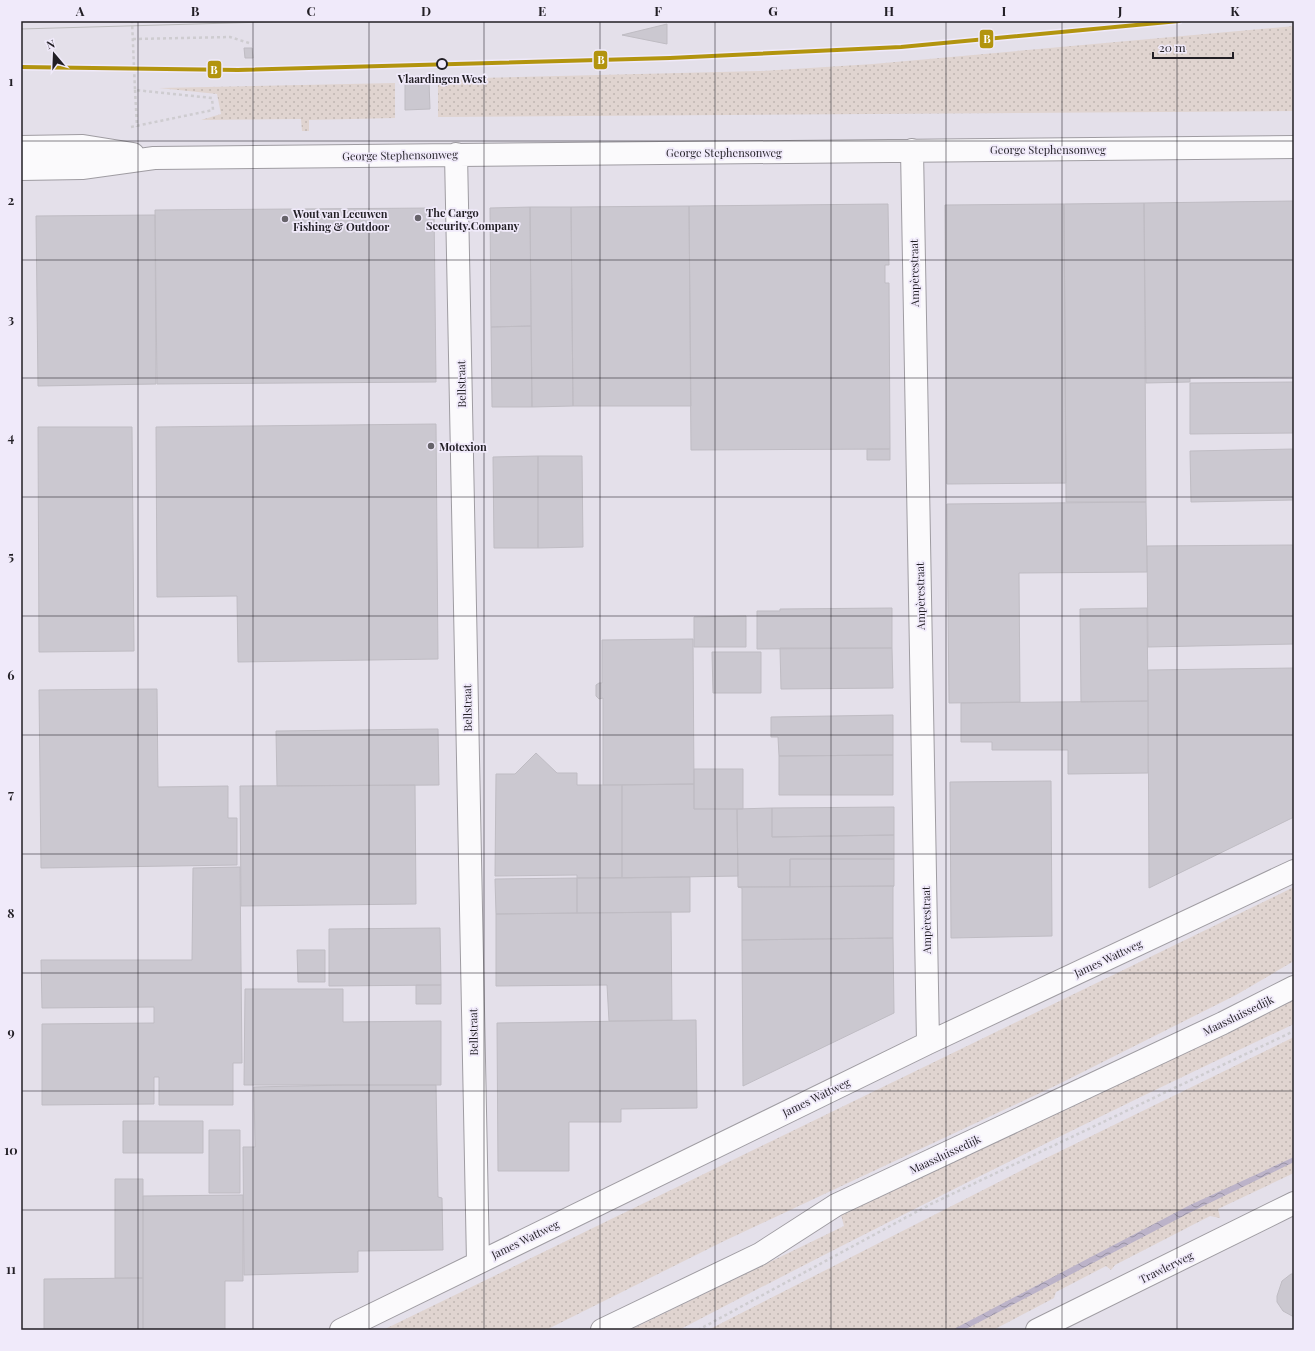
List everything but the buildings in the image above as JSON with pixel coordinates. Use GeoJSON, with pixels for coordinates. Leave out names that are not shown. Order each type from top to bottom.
{"type":"FeatureCollection","features":[{"type":"Feature","properties":{"kind":"street","name":"George Stephensonweg"},"geometry":{"type":"LineString","coordinates":[[21,147],[83,146],[154,158]]}},
{"type":"Feature","properties":{"kind":"street","name":"George Stephensonweg"},"geometry":{"type":"LineString","coordinates":[[21,169],[82,168],[154,158],[1294,147]]}},
{"type":"Feature","properties":{"kind":"street","name":"Ampèrestraat"},"geometry":{"type":"LineString","coordinates":[[912,150],[928,1043]]}},
{"type":"Feature","properties":{"kind":"street","name":"Bellstraat"},"geometry":{"type":"LineString","coordinates":[[456,154],[478,1262]]}},
{"type":"Feature","properties":{"kind":"street","name":"James Wattweg"},"geometry":{"type":"LineString","coordinates":[[341,1330],[928,1043],[1294,870]]}},
{"type":"Feature","properties":{"kind":"street","name":"Maassluissedijk"},"geometry":{"type":"LineString","coordinates":[[602,1330],[760,1254],[836,1205],[1223,1023],[1294,987]]}},
{"type":"Feature","properties":{"kind":"street","name":"Trawlerweg"},"geometry":{"type":"LineString","coordinates":[[1037,1330],[1294,1203]]}},
{"type":"Feature","properties":{"kind":"path"},"geometry":{"type":"LineString","coordinates":[[132,21],[137,127]]}},
{"type":"Feature","properties":{"kind":"path"},"geometry":{"type":"LineString","coordinates":[[133,39],[230,37],[252,44]]}},
{"type":"Feature","properties":{"kind":"path"},"geometry":{"type":"LineString","coordinates":[[129,127],[137,127],[213,110],[212,98],[136,90]]}},
{"type":"Feature","properties":{"kind":"path"},"geometry":{"type":"LineString","coordinates":[[698,1330],[929,1205],[1294,1031]]}},
{"type":"Feature","properties":{"kind":"shaded area"},"geometry":{"type":"Polygon","coordinates":[[[1294,26],[1294,111],[438,117],[438,79],[760,71],[873,64],[1294,26]]]}},
{"type":"Feature","properties":{"kind":"shaded area"},"geometry":{"type":"Polygon","coordinates":[[[395,83],[395,118],[309,120],[309,131],[302,131],[301,119],[201,120],[221,114],[217,94],[159,88],[395,83]]]}},
{"type":"Feature","properties":{"kind":"shaded area"},"geometry":{"type":"Polygon","coordinates":[[[1294,887],[1294,961],[1236,995],[1057,1085],[722,1242],[546,1330],[383,1330],[1294,887]]]}},
{"type":"Feature","properties":{"kind":"shaded area"},"geometry":{"type":"Polygon","coordinates":[[[1294,999],[1294,1024],[985,1174],[679,1330],[630,1330],[844,1226],[841,1215],[1294,999]]]}},
{"type":"Feature","properties":{"kind":"shaded area"},"geometry":{"type":"Polygon","coordinates":[[[1294,1037],[1294,1173],[1218,1209],[1220,1218],[1210,1216],[1115,1265],[1111,1270],[1106,1266],[1056,1292],[1054,1298],[993,1330],[708,1330],[1034,1164],[1294,1037]]]}},
{"type":"Feature","properties":{"kind":"water"},"geometry":{"type":"Polygon","coordinates":[[[1294,1157],[1294,1162],[1193,1211],[964,1330],[952,1330],[1190,1205],[1294,1157]]]}},
{"type":"Feature","properties":{"kind":"tram line"},"geometry":{"type":"LineString","coordinates":[[21,29],[301,21]]}},
{"type":"Feature","properties":{"kind":"transit line","name":"B"},"geometry":{"type":"LineString","coordinates":[[21,67],[238,70],[670,58],[901,47],[1179,21]]}},
{"type":"Feature","properties":{"kind":"place","name":"Vlaardingen West"},"geometry":{"type":"Point","coordinates":[442,64]}},
{"type":"Feature","properties":{"kind":"place","name":"The Cargo Security.Company"},"geometry":{"type":"Point","coordinates":[418,218]}},
{"type":"Feature","properties":{"kind":"place","name":"Wout van Leeuwen Fishing & Outdoor"},"geometry":{"type":"Point","coordinates":[285,219]}},
{"type":"Feature","properties":{"kind":"place","name":"Motexion"},"geometry":{"type":"Point","coordinates":[431,446]}}]}
